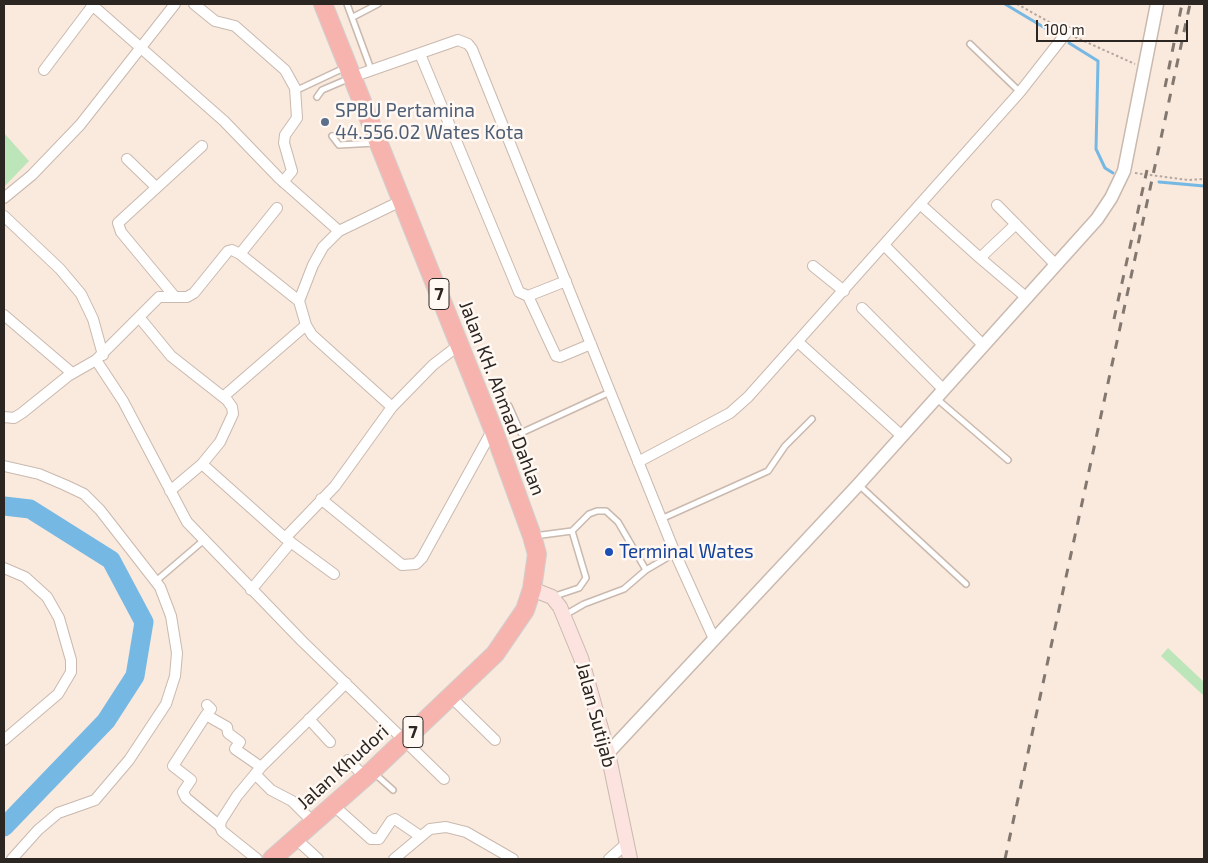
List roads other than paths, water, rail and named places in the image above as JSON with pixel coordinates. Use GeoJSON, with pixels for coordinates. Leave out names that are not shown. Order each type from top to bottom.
{"type":"FeatureCollection","features":[{"type":"Feature","properties":{"kind":"highway","name":"Jalan KH. Ahmad Dahlan"},"geometry":{"type":"LineString","coordinates":[[323,4],[493,429],[532,536],[537,554],[532,589]]}},
{"type":"Feature","properties":{"kind":"highway","name":"Jalan Khudori"},"geometry":{"type":"LineString","coordinates":[[272,859],[406,739],[500,648],[526,610],[532,589]]}},
{"type":"Feature","properties":{"kind":"main road"},"geometry":{"type":"LineString","coordinates":[[532,589],[552,597]]}},
{"type":"Feature","properties":{"kind":"main road","name":"Jalan Sutijab"},"geometry":{"type":"LineString","coordinates":[[552,597],[564,616],[582,658],[608,753],[630,859]]}},
{"type":"Feature","properties":{"kind":"street"},"geometry":{"type":"LineString","coordinates":[[44,70],[92,4],[224,121],[283,182],[339,231]]}},
{"type":"Feature","properties":{"kind":"street"},"geometry":{"type":"LineString","coordinates":[[4,198],[63,144],[142,48],[175,4]]}},
{"type":"Feature","properties":{"kind":"street"},"geometry":{"type":"LineString","coordinates":[[194,4],[215,20],[235,26],[285,70],[295,91],[297,118],[285,135],[284,143],[292,171],[283,182]]}},
{"type":"Feature","properties":{"kind":"street"},"geometry":{"type":"LineString","coordinates":[[608,753],[858,485],[1097,219],[1111,198],[1124,172],[1157,4]]}},
{"type":"Feature","properties":{"kind":"street"},"geometry":{"type":"LineString","coordinates":[[638,462],[737,408],[748,397],[1020,92],[1067,32]]}},
{"type":"Feature","properties":{"kind":"street"},"geometry":{"type":"LineString","coordinates":[[350,72],[372,72],[458,40],[463,41],[472,49],[661,519],[714,639]]}},
{"type":"Feature","properties":{"kind":"street"},"geometry":{"type":"LineString","coordinates":[[420,54],[519,292],[528,296],[556,356],[560,357],[591,344]]}},
{"type":"Feature","properties":{"kind":"street"},"geometry":{"type":"LineString","coordinates":[[175,297],[117,226],[122,217],[202,146]]}},
{"type":"Feature","properties":{"kind":"street"},"geometry":{"type":"LineString","coordinates":[[127,159],[156,187]]}},
{"type":"Feature","properties":{"kind":"street"},"geometry":{"type":"LineString","coordinates":[[392,407],[312,335],[306,325],[299,301],[303,286],[320,252],[339,231],[402,201]]}},
{"type":"Feature","properties":{"kind":"street"},"geometry":{"type":"LineString","coordinates":[[920,204],[1027,298]]}},
{"type":"Feature","properties":{"kind":"street"},"geometry":{"type":"LineString","coordinates":[[997,205],[1056,265]]}},
{"type":"Feature","properties":{"kind":"street"},"geometry":{"type":"LineString","coordinates":[[240,254],[278,208]]}},
{"type":"Feature","properties":{"kind":"street"},"geometry":{"type":"LineString","coordinates":[[4,216],[60,269],[81,294],[93,319],[100,358],[187,522],[251,590],[406,739],[444,779]]}},
{"type":"Feature","properties":{"kind":"street"},"geometry":{"type":"LineString","coordinates":[[980,258],[1016,224]]}},
{"type":"Feature","properties":{"kind":"street"},"geometry":{"type":"LineString","coordinates":[[884,245],[984,346]]}},
{"type":"Feature","properties":{"kind":"street"},"geometry":{"type":"LineString","coordinates":[[4,417],[14,418],[22,414],[72,373],[100,358],[159,297],[187,296],[194,293],[225,252],[232,250],[240,254],[299,301]]}},
{"type":"Feature","properties":{"kind":"street"},"geometry":{"type":"LineString","coordinates":[[813,266],[844,291]]}},
{"type":"Feature","properties":{"kind":"street"},"geometry":{"type":"LineString","coordinates":[[528,296],[566,281]]}},
{"type":"Feature","properties":{"kind":"street"},"geometry":{"type":"LineString","coordinates":[[862,308],[940,394]]}},
{"type":"Feature","properties":{"kind":"street"},"geometry":{"type":"LineString","coordinates":[[4,315],[72,373]]}},
{"type":"Feature","properties":{"kind":"street"},"geometry":{"type":"LineString","coordinates":[[139,317],[171,356],[223,397],[232,407],[233,414],[220,442],[202,464],[170,491]]}},
{"type":"Feature","properties":{"kind":"street"},"geometry":{"type":"LineString","coordinates":[[223,397],[306,325]]}},
{"type":"Feature","properties":{"kind":"street"},"geometry":{"type":"LineString","coordinates":[[798,342],[902,436]]}},
{"type":"Feature","properties":{"kind":"street"},"geometry":{"type":"LineString","coordinates":[[251,590],[288,540],[335,486],[392,407],[433,366],[459,345]]}},
{"type":"Feature","properties":{"kind":"street"},"geometry":{"type":"LineString","coordinates":[[322,500],[402,565],[416,564],[422,558],[493,429]]}},
{"type":"Feature","properties":{"kind":"street"},"geometry":{"type":"LineString","coordinates":[[202,464],[288,540],[334,574]]}},
{"type":"Feature","properties":{"kind":"street"},"geometry":{"type":"LineString","coordinates":[[4,466],[39,474],[84,494],[100,510],[156,581],[166,601],[176,639],[175,676],[166,704],[128,760],[98,798],[61,812],[38,830],[21,855],[12,859]]}},
{"type":"Feature","properties":{"kind":"street"},"geometry":{"type":"LineString","coordinates":[[4,568],[25,578],[47,597],[59,618],[71,660],[71,672],[58,694],[4,740]]}},
{"type":"Feature","properties":{"kind":"street"},"geometry":{"type":"LineString","coordinates":[[220,826],[221,821],[237,796],[258,770],[346,683]]}},
{"type":"Feature","properties":{"kind":"street"},"geometry":{"type":"LineString","coordinates":[[451,697],[495,740]]}},
{"type":"Feature","properties":{"kind":"street"},"geometry":{"type":"LineString","coordinates":[[257,859],[186,798],[183,792],[190,780],[173,766],[207,710],[227,727],[228,733],[240,742],[235,750],[258,770],[271,790],[292,801],[313,822]]}},
{"type":"Feature","properties":{"kind":"street"},"geometry":{"type":"LineString","coordinates":[[309,719],[330,742]]}},
{"type":"Feature","properties":{"kind":"street"},"geometry":{"type":"LineString","coordinates":[[348,760],[368,774]]}},
{"type":"Feature","properties":{"kind":"street"},"geometry":{"type":"LineString","coordinates":[[333,805],[371,839],[379,839],[395,819],[420,836]]}},
{"type":"Feature","properties":{"kind":"street"},"geometry":{"type":"LineString","coordinates":[[394,859],[430,829],[456,828],[493,846],[513,859]]}},
{"type":"Feature","properties":{"kind":"street"},"geometry":{"type":"LineString","coordinates":[[295,838],[318,859]]}},
{"type":"Feature","properties":{"kind":"street"},"geometry":{"type":"LineString","coordinates":[[609,859],[626,844]]}},
{"type":"Feature","properties":{"kind":"lane"},"geometry":{"type":"LineString","coordinates":[[347,4],[372,72]]}},
{"type":"Feature","properties":{"kind":"lane"},"geometry":{"type":"LineString","coordinates":[[353,17],[378,4]]}},
{"type":"Feature","properties":{"kind":"lane"},"geometry":{"type":"LineString","coordinates":[[970,44],[1020,92]]}},
{"type":"Feature","properties":{"kind":"lane"},"geometry":{"type":"LineString","coordinates":[[295,91],[350,72]]}},
{"type":"Feature","properties":{"kind":"lane"},"geometry":{"type":"LineString","coordinates":[[317,97],[322,90],[350,72]]}},
{"type":"Feature","properties":{"kind":"lane"},"geometry":{"type":"LineString","coordinates":[[332,136],[339,145],[378,143]]}},
{"type":"Feature","properties":{"kind":"lane"},"geometry":{"type":"LineString","coordinates":[[509,406],[520,433],[610,392]]}},
{"type":"Feature","properties":{"kind":"lane"},"geometry":{"type":"LineString","coordinates":[[940,394],[1008,460]]}},
{"type":"Feature","properties":{"kind":"lane"},"geometry":{"type":"LineString","coordinates":[[661,519],[768,471],[780,454],[812,419]]}},
{"type":"Feature","properties":{"kind":"lane"},"geometry":{"type":"LineString","coordinates":[[858,485],[966,584]]}},
{"type":"Feature","properties":{"kind":"lane"},"geometry":{"type":"LineString","coordinates":[[532,536],[572,531],[589,514],[597,510],[606,511],[618,522],[646,570]]}},
{"type":"Feature","properties":{"kind":"lane"},"geometry":{"type":"LineString","coordinates":[[552,597],[579,588],[586,578],[572,531]]}},
{"type":"Feature","properties":{"kind":"lane"},"geometry":{"type":"LineString","coordinates":[[156,581],[204,540]]}},
{"type":"Feature","properties":{"kind":"lane"},"geometry":{"type":"LineString","coordinates":[[564,616],[584,604],[624,589],[646,570],[675,553]]}},
{"type":"Feature","properties":{"kind":"lane"},"geometry":{"type":"LineString","coordinates":[[368,774],[393,790]]}},
{"type":"Feature","properties":{"kind":"waterway"},"geometry":{"type":"LineString","coordinates":[[1005,4],[1055,34]]}},
{"type":"Feature","properties":{"kind":"waterway"},"geometry":{"type":"LineString","coordinates":[[1069,43],[1098,61],[1096,149],[1105,168],[1113,173]]}},
{"type":"Feature","properties":{"kind":"waterway"},"geometry":{"type":"LineString","coordinates":[[1159,182],[1204,186]]}},
{"type":"Feature","properties":{"kind":"waterway"},"geometry":{"type":"LineString","coordinates":[[4,506],[30,509],[111,560],[144,622],[135,676],[106,721],[4,827]]}},
{"type":"Feature","properties":{"kind":"railway"},"geometry":{"type":"LineString","coordinates":[[1165,87],[1182,4]]}},
{"type":"Feature","properties":{"kind":"railway"},"geometry":{"type":"LineString","coordinates":[[1005,859],[1190,4]]}},
{"type":"Feature","properties":{"kind":"railway"},"geometry":{"type":"LineString","coordinates":[[1114,319],[1147,170]]}},
{"type":"Feature","properties":{"kind":"place","name":"SPBU Pertamina 44.556.02 Wates Kota"},"geometry":{"type":"Point","coordinates":[325,122]}},
{"type":"Feature","properties":{"kind":"place","name":"Terminal Wates"},"geometry":{"type":"Point","coordinates":[609,552]}}]}
